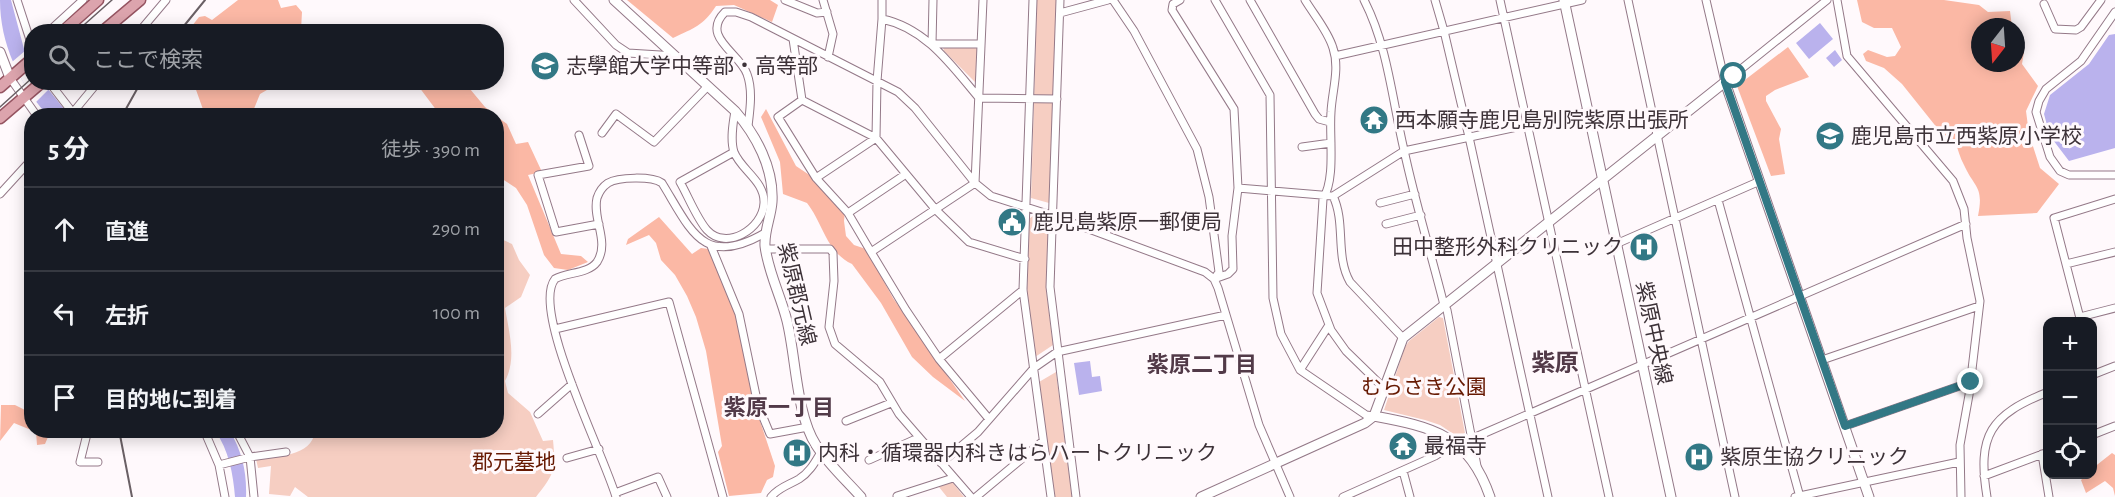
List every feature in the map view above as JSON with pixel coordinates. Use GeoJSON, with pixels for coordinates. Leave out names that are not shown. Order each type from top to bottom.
{"type":"FeatureCollection","features":[{"type":"Feature","properties":{"kind":"main road"},"geometry":{"type":"LineString","coordinates":[[71,24],[98,0]]}},
{"type":"Feature","properties":{"kind":"main road"},"geometry":{"type":"LineString","coordinates":[[112,24],[140,0]]}},
{"type":"Feature","properties":{"kind":"main road"},"geometry":{"type":"LineString","coordinates":[[0,87],[24,65]]}},
{"type":"Feature","properties":{"kind":"main road"},"geometry":{"type":"LineString","coordinates":[[0,118],[32,90]]}},
{"type":"Feature","properties":{"kind":"street"},"geometry":{"type":"LineString","coordinates":[[17,0],[25,24]]}},
{"type":"Feature","properties":{"kind":"street"},"geometry":{"type":"LineString","coordinates":[[57,24],[83,0]]}},
{"type":"Feature","properties":{"kind":"street"},"geometry":{"type":"LineString","coordinates":[[146,24],[166,0]]}},
{"type":"Feature","properties":{"kind":"street"},"geometry":{"type":"LineString","coordinates":[[574,0],[616,45],[627,53],[676,56]]}},
{"type":"Feature","properties":{"kind":"street","name":"紫原郡元線"},"geometry":{"type":"LineString","coordinates":[[614,0],[735,111],[748,126],[762,153],[771,182],[772,202],[765,233],[766,249],[787,321],[808,427],[821,452],[861,497]]}},
{"type":"Feature","properties":{"kind":"street"},"geometry":{"type":"LineString","coordinates":[[785,0],[817,13],[827,12]]}},
{"type":"Feature","properties":{"kind":"street"},"geometry":{"type":"LineString","coordinates":[[823,0],[834,34],[828,57]]}},
{"type":"Feature","properties":{"kind":"street"},"geometry":{"type":"LineString","coordinates":[[876,138],[882,0]]}},
{"type":"Feature","properties":{"kind":"street"},"geometry":{"type":"LineString","coordinates":[[932,44],[933,0]]}},
{"type":"Feature","properties":{"kind":"street"},"geometry":{"type":"LineString","coordinates":[[975,183],[983,0]]}},
{"type":"Feature","properties":{"kind":"street"},"geometry":{"type":"LineString","coordinates":[[1033,0],[1023,290],[1051,497]]}},
{"type":"Feature","properties":{"kind":"street"},"geometry":{"type":"LineString","coordinates":[[1060,0],[1050,287],[1076,497]]}},
{"type":"Feature","properties":{"kind":"street"},"geometry":{"type":"LineString","coordinates":[[1060,12],[1108,0]]}},
{"type":"Feature","properties":{"kind":"street"},"geometry":{"type":"LineString","coordinates":[[1113,0],[1134,32],[1197,149],[1209,197],[1220,272],[1214,279]]}},
{"type":"Feature","properties":{"kind":"street"},"geometry":{"type":"LineString","coordinates":[[1180,0],[1173,4],[1172,10],[1234,109],[1238,188],[1232,236],[1233,269],[1228,274],[1214,279]]}},
{"type":"Feature","properties":{"kind":"street"},"geometry":{"type":"LineString","coordinates":[[1215,0],[1270,95],[1272,298],[1281,334],[1300,370],[1366,415],[1426,427],[1443,434],[1455,443],[1477,467]]}},
{"type":"Feature","properties":{"kind":"street"},"geometry":{"type":"LineString","coordinates":[[1250,0],[1315,114],[1319,119],[1330,122]]}},
{"type":"Feature","properties":{"kind":"street"},"geometry":{"type":"LineString","coordinates":[[1305,0],[1326,33],[1335,56],[1336,75],[1330,122],[1329,195],[1336,203],[1342,233],[1344,272],[1350,282],[1403,338]]}},
{"type":"Feature","properties":{"kind":"street"},"geometry":{"type":"LineString","coordinates":[[1364,0],[1383,46],[1414,194],[1443,305],[1447,310],[1477,467],[1490,497]]}},
{"type":"Feature","properties":{"kind":"street"},"geometry":{"type":"LineString","coordinates":[[1435,0],[1469,137],[1548,497]]}},
{"type":"Feature","properties":{"kind":"street"},"geometry":{"type":"LineString","coordinates":[[1500,0],[1609,497]]}},
{"type":"Feature","properties":{"kind":"street"},"geometry":{"type":"LineString","coordinates":[[1335,56],[1504,18],[1564,2],[1582,0]]}},
{"type":"Feature","properties":{"kind":"street"},"geometry":{"type":"LineString","coordinates":[[1628,0],[1735,497]]}},
{"type":"Feature","properties":{"kind":"street"},"geometry":{"type":"LineString","coordinates":[[1706,0],[1725,82],[1869,497]]}},
{"type":"Feature","properties":{"kind":"street"},"geometry":{"type":"LineString","coordinates":[[1201,497],[1365,423],[1374,416],[1403,338],[1827,0]]}},
{"type":"Feature","properties":{"kind":"street"},"geometry":{"type":"LineString","coordinates":[[1837,0],[1847,56],[1953,181],[1960,195],[1980,295],[1971,382],[1959,462],[1960,497]]}},
{"type":"Feature","properties":{"kind":"street"},"geometry":{"type":"LineString","coordinates":[[2044,4],[2055,29],[2076,30],[2081,27],[2101,0]]}},
{"type":"Feature","properties":{"kind":"street","name":"紫原中央線"},"geometry":{"type":"LineString","coordinates":[[1564,2],[1671,497]]}},
{"type":"Feature","properties":{"kind":"street"},"geometry":{"type":"LineString","coordinates":[[748,126],[750,105],[747,72],[726,48],[716,28],[717,19],[725,12],[736,12],[751,17],[898,92],[915,108],[975,183],[991,196],[1198,268],[1214,279],[1259,425],[1290,497]]}},
{"type":"Feature","properties":{"kind":"street"},"geometry":{"type":"LineString","coordinates":[[2115,12],[2081,61],[2046,89],[2038,101],[2036,112],[2050,158],[2060,171],[2069,175],[2115,175]]}},
{"type":"Feature","properties":{"kind":"street"},"geometry":{"type":"LineString","coordinates":[[882,19],[900,24],[932,44],[979,98],[1057,99]]}},
{"type":"Feature","properties":{"kind":"street"},"geometry":{"type":"LineString","coordinates":[[793,39],[802,100]]}},
{"type":"Feature","properties":{"kind":"street"},"geometry":{"type":"LineString","coordinates":[[932,44],[981,44]]}},
{"type":"Feature","properties":{"kind":"street"},"geometry":{"type":"LineString","coordinates":[[0,52],[32,108]]}},
{"type":"Feature","properties":{"kind":"street"},"geometry":{"type":"LineString","coordinates":[[602,133],[616,114],[654,142],[708,86]]}},
{"type":"Feature","properties":{"kind":"street"},"geometry":{"type":"LineString","coordinates":[[55,90],[68,108]]}},
{"type":"Feature","properties":{"kind":"street"},"geometry":{"type":"LineString","coordinates":[[77,108],[92,90]]}},
{"type":"Feature","properties":{"kind":"street"},"geometry":{"type":"LineString","coordinates":[[802,100],[876,138],[936,210],[969,242],[1025,259]]}},
{"type":"Feature","properties":{"kind":"street"},"geometry":{"type":"LineString","coordinates":[[802,100],[778,117],[816,178],[849,213],[906,310],[939,359],[989,419]]}},
{"type":"Feature","properties":{"kind":"street"},"geometry":{"type":"LineString","coordinates":[[734,152],[680,182],[707,230],[721,238],[744,234],[753,229],[764,203],[762,189],[734,152],[732,125],[735,111]]}},
{"type":"Feature","properties":{"kind":"street"},"geometry":{"type":"LineString","coordinates":[[1384,388],[1346,351],[1329,325],[1317,293],[1323,199],[1404,151],[1588,112]]}},
{"type":"Feature","properties":{"kind":"street"},"geometry":{"type":"LineString","coordinates":[[579,135],[589,166],[538,175],[556,232],[599,224]]}},
{"type":"Feature","properties":{"kind":"street"},"geometry":{"type":"LineString","coordinates":[[816,178],[876,138]]}},
{"type":"Feature","properties":{"kind":"street"},"geometry":{"type":"LineString","coordinates":[[1302,147],[1331,143]]}},
{"type":"Feature","properties":{"kind":"street"},"geometry":{"type":"LineString","coordinates":[[0,194],[24,168]]}},
{"type":"Feature","properties":{"kind":"street"},"geometry":{"type":"LineString","coordinates":[[849,213],[906,174]]}},
{"type":"Feature","properties":{"kind":"street"},"geometry":{"type":"LineString","coordinates":[[667,497],[658,477],[616,495],[561,354],[549,300],[551,283],[561,275],[595,265],[601,255],[602,247],[596,206],[600,190],[607,183],[616,180],[657,179],[662,183],[696,236],[711,246],[741,245],[765,233]]}},
{"type":"Feature","properties":{"kind":"street"},"geometry":{"type":"LineString","coordinates":[[1616,244],[1760,181]]}},
{"type":"Feature","properties":{"kind":"street"},"geometry":{"type":"LineString","coordinates":[[871,252],[975,183]]}},
{"type":"Feature","properties":{"kind":"street"},"geometry":{"type":"LineString","coordinates":[[1238,188],[1329,195]]}},
{"type":"Feature","properties":{"kind":"street"},"geometry":{"type":"LineString","coordinates":[[1380,203],[1414,194]]}},
{"type":"Feature","properties":{"kind":"street"},"geometry":{"type":"LineString","coordinates":[[2079,317],[2054,218],[2115,199]]}},
{"type":"Feature","properties":{"kind":"street"},"geometry":{"type":"LineString","coordinates":[[1718,200],[1799,497],[1959,462]]}},
{"type":"Feature","properties":{"kind":"street"},"geometry":{"type":"LineString","coordinates":[[1386,224],[1421,215]]}},
{"type":"Feature","properties":{"kind":"street"},"geometry":{"type":"LineString","coordinates":[[1471,439],[1965,224]]}},
{"type":"Feature","properties":{"kind":"street"},"geometry":{"type":"LineString","coordinates":[[711,246],[739,314],[758,405],[770,434],[808,427]]}},
{"type":"Feature","properties":{"kind":"street"},"geometry":{"type":"LineString","coordinates":[[766,249],[830,249],[833,253],[834,281],[829,315],[831,335],[835,344],[880,382],[891,403],[918,438],[971,497]]}},
{"type":"Feature","properties":{"kind":"street"},"geometry":{"type":"LineString","coordinates":[[2066,264],[2115,252]]}},
{"type":"Feature","properties":{"kind":"street"},"geometry":{"type":"LineString","coordinates":[[939,359],[1023,290]]}},
{"type":"Feature","properties":{"kind":"street"},"geometry":{"type":"LineString","coordinates":[[555,329],[669,302],[723,497]]}},
{"type":"Feature","properties":{"kind":"street"},"geometry":{"type":"LineString","coordinates":[[1822,360],[1979,306]]}},
{"type":"Feature","properties":{"kind":"street"},"geometry":{"type":"LineString","coordinates":[[2086,317],[2115,308]]}},
{"type":"Feature","properties":{"kind":"street"},"geometry":{"type":"LineString","coordinates":[[941,463],[978,432],[1034,368],[1057,352],[1226,315]]}},
{"type":"Feature","properties":{"kind":"street"},"geometry":{"type":"LineString","coordinates":[[1300,370],[1329,325]]}},
{"type":"Feature","properties":{"kind":"street"},"geometry":{"type":"LineString","coordinates":[[2097,372],[2115,366]]}},
{"type":"Feature","properties":{"kind":"street"},"geometry":{"type":"LineString","coordinates":[[1845,426],[1971,382]]}},
{"type":"Feature","properties":{"kind":"street"},"geometry":{"type":"LineString","coordinates":[[538,414],[572,384]]}},
{"type":"Feature","properties":{"kind":"street"},"geometry":{"type":"LineString","coordinates":[[1988,497],[1984,476],[1985,448],[1988,438],[1998,421],[2021,403],[2043,394]]}},
{"type":"Feature","properties":{"kind":"street"},"geometry":{"type":"LineString","coordinates":[[846,421],[891,403]]}},
{"type":"Feature","properties":{"kind":"street"},"geometry":{"type":"LineString","coordinates":[[2097,433],[2115,426]]}},
{"type":"Feature","properties":{"kind":"street"},"geometry":{"type":"LineString","coordinates":[[86,438],[80,462],[98,462]]}},
{"type":"Feature","properties":{"kind":"street"},"geometry":{"type":"LineString","coordinates":[[207,438],[219,465],[225,497]]}},
{"type":"Feature","properties":{"kind":"street"},"geometry":{"type":"LineString","coordinates":[[240,438],[250,457],[254,497]]}},
{"type":"Feature","properties":{"kind":"street"},"geometry":{"type":"LineString","coordinates":[[869,460],[918,438]]}},
{"type":"Feature","properties":{"kind":"street"},"geometry":{"type":"LineString","coordinates":[[976,497],[1043,441]]}},
{"type":"Feature","properties":{"kind":"street"},"geometry":{"type":"LineString","coordinates":[[1343,497],[1353,495],[1435,456],[1455,443]]}},
{"type":"Feature","properties":{"kind":"street"},"geometry":{"type":"LineString","coordinates":[[567,458],[599,449]]}},
{"type":"Feature","properties":{"kind":"street"},"geometry":{"type":"LineString","coordinates":[[219,465],[250,457],[286,452]]}},
{"type":"Feature","properties":{"kind":"street"},"geometry":{"type":"LineString","coordinates":[[771,497],[780,488],[801,478],[811,468],[821,452]]}},
{"type":"Feature","properties":{"kind":"street"},"geometry":{"type":"LineString","coordinates":[[1984,476],[2043,454]]}},
{"type":"Feature","properties":{"kind":"street"},"geometry":{"type":"LineString","coordinates":[[1403,471],[1410,497]]}},
{"type":"Feature","properties":{"kind":"street"},"geometry":{"type":"LineString","coordinates":[[897,496],[953,478]]}},
{"type":"Feature","properties":{"kind":"street"},"geometry":{"type":"LineString","coordinates":[[2047,479],[2049,497]]}},
{"type":"Feature","properties":{"kind":"green space"},"geometry":{"type":"Polygon","coordinates":[[[1037,0],[1058,0],[1055,111],[1049,203],[1031,198],[1037,0]]]}},
{"type":"Feature","properties":{"kind":"green space"},"geometry":{"type":"Polygon","coordinates":[[[943,47],[974,47],[978,50],[977,84],[944,51],[943,47]]]}},
{"type":"Feature","properties":{"kind":"green space"},"geometry":{"type":"Polygon","coordinates":[[[1034,215],[1049,222],[1046,288],[1053,345],[1035,357],[1027,295],[1029,219],[1034,215]]]}},
{"type":"Feature","properties":{"kind":"green space","name":"郡元墓地"},"geometry":{"type":"Polygon","coordinates":[[[504,240],[512,244],[519,260],[530,275],[521,297],[505,308],[510,336],[511,364],[505,381],[508,393],[530,412],[543,441],[553,440],[554,466],[547,483],[536,497],[308,497],[295,487],[290,496],[269,494],[271,466],[258,468],[256,459],[292,454],[307,446],[313,438],[504,438],[504,240]]]}},
{"type":"Feature","properties":{"kind":"green space","name":"むらさき公園"},"geometry":{"type":"Polygon","coordinates":[[[1439,317],[1443,318],[1465,433],[1458,437],[1440,425],[1384,410],[1405,347],[1409,341],[1439,317]]]}},
{"type":"Feature","properties":{"kind":"green space"},"geometry":{"type":"Polygon","coordinates":[[[1056,372],[1072,497],[1055,497],[1039,382],[1056,372]]]}},
{"type":"Feature","properties":{"kind":"green space"},"geometry":{"type":"Polygon","coordinates":[[[953,483],[964,497],[947,497],[939,487],[953,483]]]}},
{"type":"Feature","properties":{"kind":"shaded area"},"geometry":{"type":"Polygon","coordinates":[[[0,0],[11,0],[24,49],[24,82],[7,47],[0,0]]]}},
{"type":"Feature","properties":{"kind":"shaded area"},"geometry":{"type":"Polygon","coordinates":[[[238,0],[278,0],[281,8],[296,5],[302,12],[301,24],[194,24],[199,17],[205,16],[212,20],[238,0]]]}},
{"type":"Feature","properties":{"kind":"shaded area"},"geometry":{"type":"Polygon","coordinates":[[[627,0],[770,0],[778,5],[772,22],[734,5],[716,6],[702,22],[673,38],[627,0]]]}},
{"type":"Feature","properties":{"kind":"shaded area"},"geometry":{"type":"Polygon","coordinates":[[[1857,0],[1944,0],[1979,5],[1988,12],[2010,11],[2011,18],[1971,18],[1971,72],[2025,72],[2025,68],[2038,86],[2026,111],[2029,134],[2040,168],[2059,184],[2037,213],[1978,216],[1979,193],[1955,141],[1942,134],[1902,84],[1884,68],[1866,61],[1863,54],[1868,50],[1887,57],[1895,56],[1901,47],[1892,28],[1874,28],[1862,22],[1857,0]]]}},
{"type":"Feature","properties":{"kind":"shaded area"},"geometry":{"type":"Polygon","coordinates":[[[1820,23],[1833,39],[1809,59],[1796,43],[1820,23]]]}},
{"type":"Feature","properties":{"kind":"shaded area"},"geometry":{"type":"Polygon","coordinates":[[[2115,34],[2115,148],[2069,161],[2050,136],[2044,114],[2050,95],[2089,64],[2109,35],[2115,34]]]}},
{"type":"Feature","properties":{"kind":"shaded area"},"geometry":{"type":"Polygon","coordinates":[[[1788,47],[1809,77],[1775,90],[1766,96],[1766,101],[1781,129],[1779,139],[1785,174],[1771,176],[1737,86],[1788,47]]]}},
{"type":"Feature","properties":{"kind":"shaded area"},"geometry":{"type":"Polygon","coordinates":[[[1835,50],[1842,60],[1834,67],[1826,58],[1835,50]]]}},
{"type":"Feature","properties":{"kind":"shaded area"},"geometry":{"type":"Polygon","coordinates":[[[29,90],[49,90],[63,108],[42,108],[29,90]]]}},
{"type":"Feature","properties":{"kind":"shaded area"},"geometry":{"type":"Polygon","coordinates":[[[196,90],[267,90],[260,94],[254,108],[202,108],[196,90]]]}},
{"type":"Feature","properties":{"kind":"shaded area"},"geometry":{"type":"Polygon","coordinates":[[[421,90],[471,90],[486,108],[435,108],[421,90]]]}},
{"type":"Feature","properties":{"kind":"shaded area"},"geometry":{"type":"Polygon","coordinates":[[[766,109],[796,166],[814,178],[825,193],[845,211],[846,236],[854,245],[866,249],[893,298],[965,401],[933,377],[912,357],[881,303],[852,264],[836,252],[807,203],[783,194],[780,162],[761,117],[766,109]]]}},
{"type":"Feature","properties":{"kind":"shaded area"},"geometry":{"type":"Polygon","coordinates":[[[504,122],[516,144],[528,142],[542,172],[528,175],[561,254],[581,256],[588,262],[568,270],[554,268],[544,255],[527,205],[516,188],[504,180],[504,122]]]}},
{"type":"Feature","properties":{"kind":"shaded area"},"geometry":{"type":"Polygon","coordinates":[[[659,217],[692,254],[701,248],[709,249],[732,298],[753,400],[775,466],[773,477],[767,480],[761,493],[729,496],[718,452],[722,446],[706,351],[696,317],[675,275],[661,260],[656,243],[649,235],[626,245],[628,239],[659,217]]]}},
{"type":"Feature","properties":{"kind":"shaded area"},"geometry":{"type":"Polygon","coordinates":[[[1090,361],[1092,377],[1100,376],[1102,391],[1079,395],[1074,363],[1090,361]]]}},
{"type":"Feature","properties":{"kind":"shaded area"},"geometry":{"type":"Polygon","coordinates":[[[1,405],[15,405],[24,410],[24,427],[14,423],[0,441],[1,405]]]}},
{"type":"Feature","properties":{"kind":"shaded area"},"geometry":{"type":"Polygon","coordinates":[[[36,438],[48,438],[45,444],[37,445],[36,438]]]}},
{"type":"Feature","properties":{"kind":"shaded area"},"geometry":{"type":"Polygon","coordinates":[[[220,438],[234,438],[245,471],[246,497],[235,497],[224,446],[220,438]]]}},
{"type":"Feature","properties":{"kind":"shaded area"},"geometry":{"type":"Polygon","coordinates":[[[2112,453],[2115,455],[2115,496],[2113,488],[2105,481],[2086,493],[2081,480],[2097,479],[2097,465],[2112,453]]]}},
{"type":"Feature","properties":{"kind":"pier"},"geometry":{"type":"Polygon","coordinates":[[[24,52],[24,83],[12,62],[24,52]]]}},
{"type":"Feature","properties":{"kind":"pier"},"geometry":{"type":"Polygon","coordinates":[[[28,90],[48,90],[35,103],[28,90]]]}},
{"type":"Feature","properties":{"kind":"tram line"},"geometry":{"type":"LineString","coordinates":[[85,24],[112,0]]}},
{"type":"Feature","properties":{"kind":"tram line"},"geometry":{"type":"LineString","coordinates":[[0,107],[24,85]]}},
{"type":"Feature","properties":{"kind":"railway"},"geometry":{"type":"LineString","coordinates":[[186,24],[205,0]]}},
{"type":"Feature","properties":{"kind":"railway"},"geometry":{"type":"LineString","coordinates":[[126,108],[137,90]]}},
{"type":"Feature","properties":{"kind":"railway"},"geometry":{"type":"LineString","coordinates":[[121,438],[132,497]]}},
{"type":"Feature","properties":{"kind":"place","name":"志學館大学中等部・高等部"},"geometry":{"type":"Point","coordinates":[545,66]}},
{"type":"Feature","properties":{"kind":"place","name":"西本願寺鹿児島別院紫原出張所"},"geometry":{"type":"Point","coordinates":[1374,120]}},
{"type":"Feature","properties":{"kind":"place","name":"鹿児島市立西紫原小学校"},"geometry":{"type":"Point","coordinates":[1830,136]}},
{"type":"Feature","properties":{"kind":"place","name":"鹿児島紫原一郵便局"},"geometry":{"type":"Point","coordinates":[1012,222]}},
{"type":"Feature","properties":{"kind":"place","name":"田中整形外科クリニック"},"geometry":{"type":"Point","coordinates":[1644,247]}},
{"type":"Feature","properties":{"kind":"place","name":"最福寺"},"geometry":{"type":"Point","coordinates":[1403,446]}},
{"type":"Feature","properties":{"kind":"place","name":"内科・循環器内科きはらハートクリニック"},"geometry":{"type":"Point","coordinates":[797,453]}},
{"type":"Feature","properties":{"kind":"place","name":"紫原生協クリニック"},"geometry":{"type":"Point","coordinates":[1699,457]}},
{"type":"Feature","properties":{"kind":"district","name":"紫原"},"geometry":{"type":"Point","coordinates":[1555,363]}},
{"type":"Feature","properties":{"kind":"district","name":"紫原二丁目"},"geometry":{"type":"Point","coordinates":[1202,364]}},
{"type":"Feature","properties":{"kind":"district","name":"紫原一丁目"},"geometry":{"type":"Point","coordinates":[779,407]}},
{"type":"Feature","properties":{"kind":"route"},"geometry":{"type":"LineString","coordinates":[[1734,76],[1725,82],[1845,426],[1971,382]]}}]}
